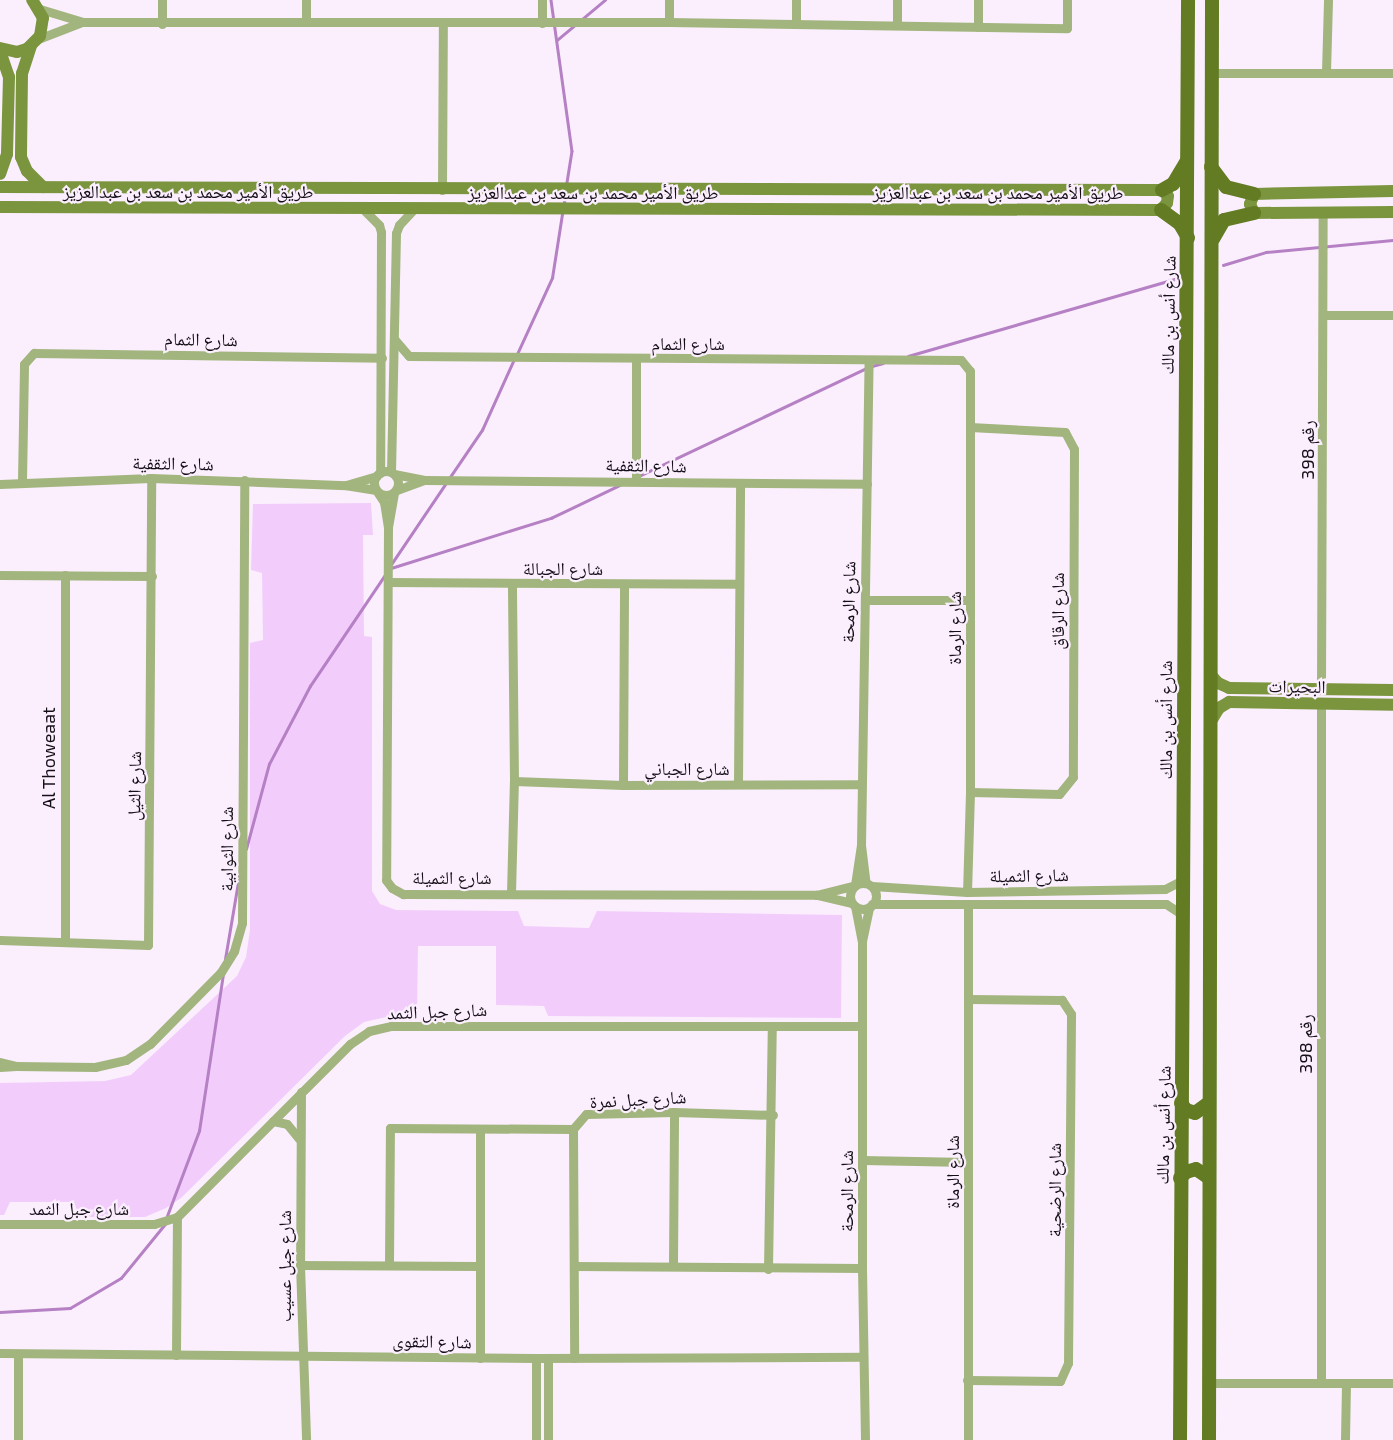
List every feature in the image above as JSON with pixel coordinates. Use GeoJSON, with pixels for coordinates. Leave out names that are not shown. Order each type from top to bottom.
{"type":"FeatureCollection","features":[{"type":"Feature","properties":{"kind":"main road","name":"شارع أنس بن مالك"},"geometry":{"type":"LineString","coordinates":[[1180,1440],[1180,1178],[1185,879],[1183,526],[1188,239],[1188,0]]}},
{"type":"Feature","properties":{"kind":"main road"},"geometry":{"type":"LineString","coordinates":[[1209,1440],[1208,1177],[1212,0]]}},
{"type":"Feature","properties":{"kind":"main road"},"geometry":{"type":"LineString","coordinates":[[35,3],[43,27],[34,42],[22,73],[21,156],[27,172],[42,188]]}},
{"type":"Feature","properties":{"kind":"main road"},"geometry":{"type":"LineString","coordinates":[[0,174],[7,154],[9,77],[0,49],[17,52],[34,42]]}},
{"type":"Feature","properties":{"kind":"main road"},"geometry":{"type":"LineString","coordinates":[[1188,157],[1173,184],[1162,190],[1168,196],[1167,203],[1161,210],[1180,224],[1188,239]]}},
{"type":"Feature","properties":{"kind":"main road"},"geometry":{"type":"LineString","coordinates":[[1211,166],[1226,187],[1254,194],[1393,191]]}},
{"type":"Feature","properties":{"kind":"main road","name":"طريق الأمير محمد بن سعد بن عبدالعزيز"},"geometry":{"type":"LineString","coordinates":[[0,187],[1128,192],[1162,190]]}},
{"type":"Feature","properties":{"kind":"main road"},"geometry":{"type":"LineString","coordinates":[[1254,194],[1250,204],[1254,213]]}},
{"type":"Feature","properties":{"kind":"main road","name":"طريق الأمير محمد بن سعد بن عبدالعزيز"},"geometry":{"type":"LineString","coordinates":[[0,207],[1161,210]]}},
{"type":"Feature","properties":{"kind":"main road"},"geometry":{"type":"LineString","coordinates":[[1211,245],[1224,220],[1254,213],[1323,211],[1393,212]]}},
{"type":"Feature","properties":{"kind":"main road","name":"البحيرات"},"geometry":{"type":"LineString","coordinates":[[1210,674],[1218,683],[1229,688],[1393,690]]}},
{"type":"Feature","properties":{"kind":"main road"},"geometry":{"type":"LineString","coordinates":[[1248,702],[1241,694],[1250,689]]}},
{"type":"Feature","properties":{"kind":"main road","name":"البحيرات"},"geometry":{"type":"LineString","coordinates":[[1210,723],[1219,708],[1229,702],[1393,705]]}},
{"type":"Feature","properties":{"kind":"main road"},"geometry":{"type":"LineString","coordinates":[[1181,1103],[1186,1110],[1195,1114],[1209,1103]]}},
{"type":"Feature","properties":{"kind":"main road"},"geometry":{"type":"LineString","coordinates":[[1180,1178],[1186,1172],[1196,1169],[1208,1177]]}},
{"type":"Feature","properties":{"kind":"street"},"geometry":{"type":"LineString","coordinates":[[162,0],[162,24]]}},
{"type":"Feature","properties":{"kind":"street"},"geometry":{"type":"LineString","coordinates":[[306,0],[306,21]]}},
{"type":"Feature","properties":{"kind":"street"},"geometry":{"type":"LineString","coordinates":[[542,0],[542,23]]}},
{"type":"Feature","properties":{"kind":"street"},"geometry":{"type":"LineString","coordinates":[[669,0],[669,22]]}},
{"type":"Feature","properties":{"kind":"street"},"geometry":{"type":"LineString","coordinates":[[796,0],[796,23]]}},
{"type":"Feature","properties":{"kind":"street"},"geometry":{"type":"LineString","coordinates":[[897,0],[897,25]]}},
{"type":"Feature","properties":{"kind":"street"},"geometry":{"type":"LineString","coordinates":[[978,0],[978,27]]}},
{"type":"Feature","properties":{"kind":"street"},"geometry":{"type":"LineString","coordinates":[[35,3],[83,22],[162,24],[306,21],[444,24],[669,22],[1067,28],[1067,0]]}},
{"type":"Feature","properties":{"kind":"street"},"geometry":{"type":"LineString","coordinates":[[1326,72],[1328,0]]}},
{"type":"Feature","properties":{"kind":"street"},"geometry":{"type":"LineString","coordinates":[[34,42],[83,22]]}},
{"type":"Feature","properties":{"kind":"street"},"geometry":{"type":"LineString","coordinates":[[442,190],[444,24]]}},
{"type":"Feature","properties":{"kind":"street"},"geometry":{"type":"LineString","coordinates":[[1212,72],[1393,73]]}},
{"type":"Feature","properties":{"kind":"street"},"geometry":{"type":"LineString","coordinates":[[363,208],[379,225],[381,232],[382,358],[380,460],[377,491],[384,502],[388,527]]}},
{"type":"Feature","properties":{"kind":"street"},"geometry":{"type":"LineString","coordinates":[[388,527],[398,481],[392,473],[390,459],[395,340],[396,233],[399,225],[415,208]]}},
{"type":"Feature","properties":{"kind":"street","name":"رقم 398"},"geometry":{"type":"LineString","coordinates":[[1321,689],[1323,211]]}},
{"type":"Feature","properties":{"kind":"street"},"geometry":{"type":"LineString","coordinates":[[1324,315],[1393,315]]}},
{"type":"Feature","properties":{"kind":"street"},"geometry":{"type":"LineString","coordinates":[[394,367],[409,356],[395,340]]}},
{"type":"Feature","properties":{"kind":"street","name":"شارع الثمام"},"geometry":{"type":"LineString","coordinates":[[22,481],[24,364],[34,353],[382,358]]}},
{"type":"Feature","properties":{"kind":"street","name":"شارع الثمام"},"geometry":{"type":"LineString","coordinates":[[409,356],[961,360],[965,365]]}},
{"type":"Feature","properties":{"kind":"street"},"geometry":{"type":"LineString","coordinates":[[636,359],[636,480]]}},
{"type":"Feature","properties":{"kind":"street","name":"شارع الرمحة"},"geometry":{"type":"LineString","coordinates":[[861,845],[860,784],[869,360]]}},
{"type":"Feature","properties":{"kind":"street","name":"شارع الرماة"},"geometry":{"type":"LineString","coordinates":[[965,365],[970,371],[970,792],[967,892]]}},
{"type":"Feature","properties":{"kind":"street","name":"شارع الرقاق"},"geometry":{"type":"LineString","coordinates":[[970,427],[1065,432],[1074,449],[1073,777],[1059,794],[970,792]]}},
{"type":"Feature","properties":{"kind":"street"},"geometry":{"type":"LineString","coordinates":[[346,485],[378,474],[392,473],[424,480]]}},
{"type":"Feature","properties":{"kind":"street","name":"شارع الثقفية"},"geometry":{"type":"LineString","coordinates":[[0,484],[22,481],[151,478],[346,485]]}},
{"type":"Feature","properties":{"kind":"street","name":"شارع الثيل"},"geometry":{"type":"LineString","coordinates":[[0,940],[148,945],[152,576],[151,478]]}},
{"type":"Feature","properties":{"kind":"street","name":"شارع الثوابية"},"geometry":{"type":"LineString","coordinates":[[16,1066],[95,1067],[126,1060],[150,1044],[221,972],[234,951],[242,923],[244,480]]}},
{"type":"Feature","properties":{"kind":"street"},"geometry":{"type":"LineString","coordinates":[[346,485],[377,491],[386,496],[424,480]]}},
{"type":"Feature","properties":{"kind":"street","name":"شارع الثقفية"},"geometry":{"type":"LineString","coordinates":[[424,480],[636,480],[867,484]]}},
{"type":"Feature","properties":{"kind":"street"},"geometry":{"type":"LineString","coordinates":[[738,784],[740,483]]}},
{"type":"Feature","properties":{"kind":"street","name":"شارع الثميلة"},"geometry":{"type":"LineString","coordinates":[[388,527],[386,880],[392,888],[404,894],[816,895]]}},
{"type":"Feature","properties":{"kind":"street"},"geometry":{"type":"LineString","coordinates":[[0,575],[152,576]]}},
{"type":"Feature","properties":{"kind":"street","name":"Al Thoweaat"},"geometry":{"type":"LineString","coordinates":[[64,575],[65,942]]}},
{"type":"Feature","properties":{"kind":"street","name":"شارع الجبالة"},"geometry":{"type":"LineString","coordinates":[[388,582],[739,584]]}},
{"type":"Feature","properties":{"kind":"street"},"geometry":{"type":"LineString","coordinates":[[512,584],[514,781],[512,893]]}},
{"type":"Feature","properties":{"kind":"street"},"geometry":{"type":"LineString","coordinates":[[623,784],[624,584]]}},
{"type":"Feature","properties":{"kind":"street"},"geometry":{"type":"LineString","coordinates":[[864,600],[970,600]]}},
{"type":"Feature","properties":{"kind":"street","name":"رقم 398"},"geometry":{"type":"LineString","coordinates":[[1321,704],[1321,1383]]}},
{"type":"Feature","properties":{"kind":"street","name":"شارع الجباني"},"geometry":{"type":"LineString","coordinates":[[514,781],[623,784],[860,784]]}},
{"type":"Feature","properties":{"kind":"street"},"geometry":{"type":"LineString","coordinates":[[861,845],[869,884],[876,896],[871,906],[862,941]]}},
{"type":"Feature","properties":{"kind":"street"},"geometry":{"type":"LineString","coordinates":[[861,845],[854,886],[850,894],[862,941]]}},
{"type":"Feature","properties":{"kind":"street","name":"شارع الثميلة"},"geometry":{"type":"LineString","coordinates":[[869,884],[967,892],[1165,889],[1185,879]]}},
{"type":"Feature","properties":{"kind":"street"},"geometry":{"type":"LineString","coordinates":[[816,895],[869,884]]}},
{"type":"Feature","properties":{"kind":"street"},"geometry":{"type":"LineString","coordinates":[[816,895],[854,905],[871,906]]}},
{"type":"Feature","properties":{"kind":"street","name":"شارع الرماة"},"geometry":{"type":"LineString","coordinates":[[968,904],[968,1440]]}},
{"type":"Feature","properties":{"kind":"street","name":"شارع الثميلة"},"geometry":{"type":"LineString","coordinates":[[871,906],[1166,904],[1183,915]]}},
{"type":"Feature","properties":{"kind":"street","name":"شارع الرمحة"},"geometry":{"type":"LineString","coordinates":[[862,941],[862,1268],[865,1440]]}},
{"type":"Feature","properties":{"kind":"street","name":"شارع الرضحية"},"geometry":{"type":"LineString","coordinates":[[967,1380],[1060,1381],[1068,1363],[1071,1024],[1071,1014],[1062,1000],[969,999]]}},
{"type":"Feature","properties":{"kind":"street","name":"شارع جبل الثمد"},"geometry":{"type":"LineString","coordinates":[[0,1224],[154,1224],[176,1217],[350,1044],[369,1031],[391,1026],[862,1026]]}},
{"type":"Feature","properties":{"kind":"street"},"geometry":{"type":"LineString","coordinates":[[768,1268],[773,1116],[772,1027]]}},
{"type":"Feature","properties":{"kind":"street"},"geometry":{"type":"LineString","coordinates":[[0,1062],[16,1066]]}},
{"type":"Feature","properties":{"kind":"street"},"geometry":{"type":"LineString","coordinates":[[0,1067],[16,1066]]}},
{"type":"Feature","properties":{"kind":"street","name":"شارع جبل عسيب"},"geometry":{"type":"LineString","coordinates":[[301,1092],[300,1265],[306,1440]]}},
{"type":"Feature","properties":{"kind":"street"},"geometry":{"type":"LineString","coordinates":[[673,1265],[674,1112]]}},
{"type":"Feature","properties":{"kind":"street","name":"شارع جبل نمرة"},"geometry":{"type":"LineString","coordinates":[[389,1265],[390,1128],[573,1129],[586,1114],[674,1112],[773,1116]]}},
{"type":"Feature","properties":{"kind":"street"},"geometry":{"type":"LineString","coordinates":[[273,1121],[286,1124],[297,1132],[300,1143]]}},
{"type":"Feature","properties":{"kind":"street"},"geometry":{"type":"LineString","coordinates":[[480,1128],[480,1358]]}},
{"type":"Feature","properties":{"kind":"street"},"geometry":{"type":"LineString","coordinates":[[573,1129],[574,1358]]}},
{"type":"Feature","properties":{"kind":"street"},"geometry":{"type":"LineString","coordinates":[[862,1160],[968,1162]]}},
{"type":"Feature","properties":{"kind":"street"},"geometry":{"type":"LineString","coordinates":[[176,1217],[176,1355]]}},
{"type":"Feature","properties":{"kind":"street"},"geometry":{"type":"LineString","coordinates":[[300,1265],[479,1266]]}},
{"type":"Feature","properties":{"kind":"street"},"geometry":{"type":"LineString","coordinates":[[574,1266],[673,1265],[862,1268]]}},
{"type":"Feature","properties":{"kind":"street","name":"شارع التقوى"},"geometry":{"type":"LineString","coordinates":[[0,1353],[480,1358],[863,1357]]}},
{"type":"Feature","properties":{"kind":"street"},"geometry":{"type":"LineString","coordinates":[[18,1354],[18,1440]]}},
{"type":"Feature","properties":{"kind":"street"},"geometry":{"type":"LineString","coordinates":[[536,1358],[536,1440]]}},
{"type":"Feature","properties":{"kind":"street"},"geometry":{"type":"LineString","coordinates":[[548,1358],[548,1440]]}},
{"type":"Feature","properties":{"kind":"street"},"geometry":{"type":"LineString","coordinates":[[1208,1383],[1393,1383]]}},
{"type":"Feature","properties":{"kind":"street"},"geometry":{"type":"LineString","coordinates":[[1345,1440],[1346,1383]]}},
{"type":"Feature","properties":{"kind":"shaded area"},"geometry":{"type":"Polygon","coordinates":[[[371,503],[373,535],[363,535],[364,636],[372,637],[372,891],[380,904],[396,910],[518,911],[524,926],[589,928],[597,911],[842,915],[841,1018],[548,1016],[544,1006],[496,1005],[496,946],[418,946],[417,1016],[387,1017],[364,1022],[345,1036],[181,1198],[166,1208],[145,1217],[79,1217],[74,1202],[10,1202],[4,1215],[0,1215],[0,1083],[105,1081],[131,1075],[237,976],[246,957],[250,930],[250,643],[263,640],[262,573],[251,570],[253,504],[371,503]]]}},
{"type":"Feature","properties":{"kind":"waterway"},"geometry":{"type":"LineString","coordinates":[[551,0],[572,151],[567,184]]}},
{"type":"Feature","properties":{"kind":"waterway"},"geometry":{"type":"LineString","coordinates":[[581,20],[605,0]]}},
{"type":"Feature","properties":{"kind":"waterway"},"geometry":{"type":"LineString","coordinates":[[557,40],[575,25]]}},
{"type":"Feature","properties":{"kind":"waterway"},"geometry":{"type":"LineString","coordinates":[[564,204],[565,194]]}},
{"type":"Feature","properties":{"kind":"waterway"},"geometry":{"type":"LineString","coordinates":[[517,354],[552,278],[562,214]]}},
{"type":"Feature","properties":{"kind":"waterway"},"geometry":{"type":"LineString","coordinates":[[1223,265],[1266,252],[1393,240]]}},
{"type":"Feature","properties":{"kind":"waterway"},"geometry":{"type":"LineString","coordinates":[[908,356],[1175,279]]}},
{"type":"Feature","properties":{"kind":"waterway"},"geometry":{"type":"LineString","coordinates":[[450,477],[482,430],[514,359]]}},
{"type":"Feature","properties":{"kind":"waterway"},"geometry":{"type":"LineString","coordinates":[[872,366],[883,363]]}},
{"type":"Feature","properties":{"kind":"waterway"},"geometry":{"type":"LineString","coordinates":[[639,476],[866,368]]}},
{"type":"Feature","properties":{"kind":"waterway"},"geometry":{"type":"LineString","coordinates":[[390,566],[446,483]]}},
{"type":"Feature","properties":{"kind":"waterway"},"geometry":{"type":"LineString","coordinates":[[391,568],[551,518],[620,485]]}},
{"type":"Feature","properties":{"kind":"waterway"},"geometry":{"type":"LineString","coordinates":[[246,849],[269,764],[310,686],[385,575]]}},
{"type":"Feature","properties":{"kind":"waterway"},"geometry":{"type":"LineString","coordinates":[[225,959],[239,876]]}},
{"type":"Feature","properties":{"kind":"waterway"},"geometry":{"type":"LineString","coordinates":[[167,1216],[199,1131],[223,974]]}},
{"type":"Feature","properties":{"kind":"waterway"},"geometry":{"type":"LineString","coordinates":[[0,1312],[70,1308],[121,1278],[165,1224]]}}]}
